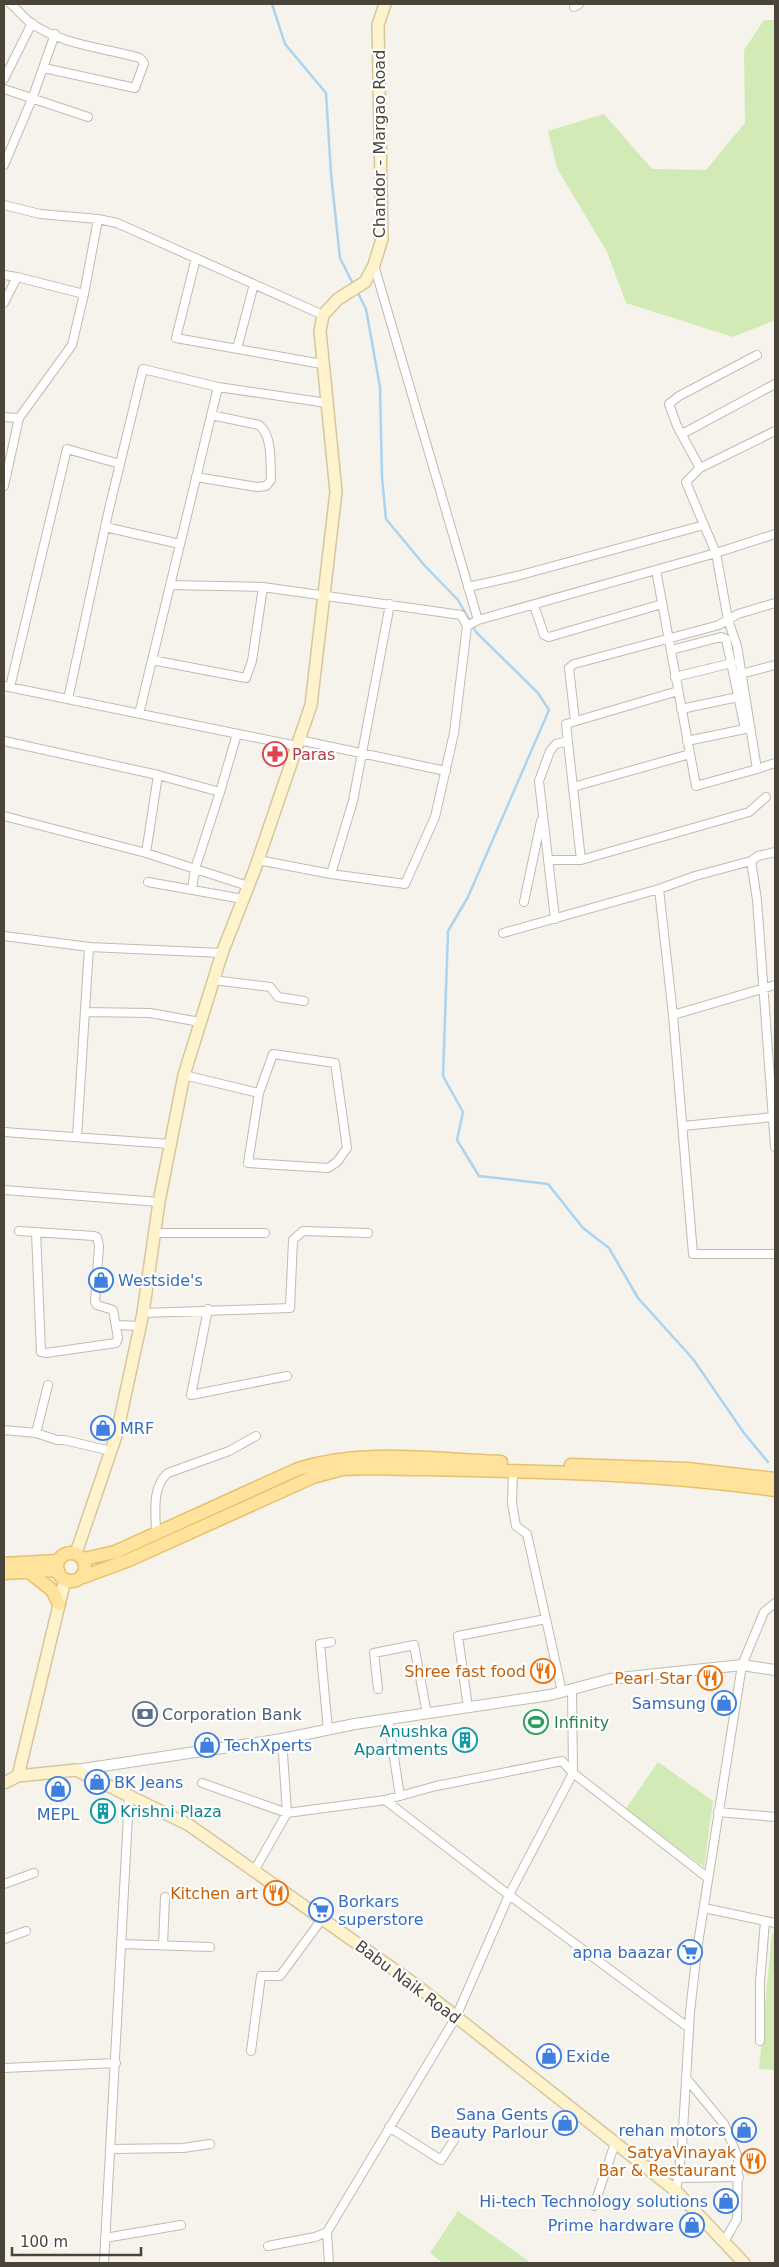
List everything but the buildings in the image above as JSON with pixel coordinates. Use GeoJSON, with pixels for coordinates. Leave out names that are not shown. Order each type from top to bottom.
{"type":"FeatureCollection","features":[{"type":"Feature","properties":{"kind":"main road","name":"Chandor - Margao Road"},"geometry":{"type":"LineString","coordinates":[[323,315],[338,299],[365,282],[374,265],[382,239],[378,25],[385,4]]}},
{"type":"Feature","properties":{"kind":"main road"},"geometry":{"type":"LineString","coordinates":[[80,1578],[85,1568],[80,1556],[117,1433],[143,1313],[159,1202],[184,1075],[222,953],[258,860],[311,705],[336,492],[322,364],[320,331],[323,315]]}},
{"type":"Feature","properties":{"kind":"main road"},"geometry":{"type":"LineString","coordinates":[[18,1776],[59,1604],[60,1570],[64,1555],[80,1556],[115,1552],[298,1469],[319,1462],[353,1457],[687,1469],[775,1479]]}},
{"type":"Feature","properties":{"kind":"main road"},"geometry":{"type":"LineString","coordinates":[[4,1564],[60,1570],[74,1581],[129,1560],[328,1472],[342,1469],[513,1471],[728,1484],[775,1490]]}},
{"type":"Feature","properties":{"kind":"main road"},"geometry":{"type":"LineString","coordinates":[[4,1573],[60,1570]]}},
{"type":"Feature","properties":{"kind":"main road"},"geometry":{"type":"LineString","coordinates":[[29,1572],[52,1590],[59,1604]]}},
{"type":"Feature","properties":{"kind":"main road"},"geometry":{"type":"LineString","coordinates":[[4,1783],[18,1776],[76,1770]]}},
{"type":"Feature","properties":{"kind":"main road","name":"Babu Naik Road"},"geometry":{"type":"LineString","coordinates":[[76,1770],[189,1825],[416,1985],[676,2191],[744,2263]]}},
{"type":"Feature","properties":{"kind":"street"},"geometry":{"type":"LineString","coordinates":[[11,4],[32,23],[55,34],[143,59],[144,63],[135,88],[44,68]]}},
{"type":"Feature","properties":{"kind":"street"},"geometry":{"type":"LineString","coordinates":[[4,79],[32,23]]}},
{"type":"Feature","properties":{"kind":"street"},"geometry":{"type":"LineString","coordinates":[[4,164],[32,100],[55,34]]}},
{"type":"Feature","properties":{"kind":"street"},"geometry":{"type":"LineString","coordinates":[[4,89],[32,100],[88,117]]}},
{"type":"Feature","properties":{"kind":"street"},"geometry":{"type":"LineString","coordinates":[[4,205],[40,214],[98,219],[117,223],[323,315]]}},
{"type":"Feature","properties":{"kind":"street"},"geometry":{"type":"LineString","coordinates":[[4,486],[19,418],[72,345],[98,219]]}},
{"type":"Feature","properties":{"kind":"street"},"geometry":{"type":"LineString","coordinates":[[196,258],[176,338],[322,364]]}},
{"type":"Feature","properties":{"kind":"street"},"geometry":{"type":"LineString","coordinates":[[374,265],[478,620]]}},
{"type":"Feature","properties":{"kind":"street"},"geometry":{"type":"LineString","coordinates":[[4,275],[84,294]]}},
{"type":"Feature","properties":{"kind":"street"},"geometry":{"type":"LineString","coordinates":[[4,303],[17,278]]}},
{"type":"Feature","properties":{"kind":"street"},"geometry":{"type":"LineString","coordinates":[[237,349],[254,284]]}},
{"type":"Feature","properties":{"kind":"street"},"geometry":{"type":"LineString","coordinates":[[700,468],[669,404],[679,396],[757,354]]}},
{"type":"Feature","properties":{"kind":"street"},"geometry":{"type":"LineString","coordinates":[[68,699],[105,527],[143,369],[218,387],[327,403]]}},
{"type":"Feature","properties":{"kind":"street"},"geometry":{"type":"LineString","coordinates":[[682,434],[775,384]]}},
{"type":"Feature","properties":{"kind":"street"},"geometry":{"type":"LineString","coordinates":[[139,714],[218,387]]}},
{"type":"Feature","properties":{"kind":"street"},"geometry":{"type":"LineString","coordinates":[[196,477],[257,487],[266,486],[271,480],[268,436],[265,429],[259,425],[212,415]]}},
{"type":"Feature","properties":{"kind":"street"},"geometry":{"type":"LineString","coordinates":[[4,417],[19,418]]}},
{"type":"Feature","properties":{"kind":"street"},"geometry":{"type":"LineString","coordinates":[[757,769],[737,646],[728,620],[716,553],[686,482],[700,468],[775,431]]}},
{"type":"Feature","properties":{"kind":"street"},"geometry":{"type":"LineString","coordinates":[[120,464],[67,449],[7,686],[237,734],[362,753],[446,771]]}},
{"type":"Feature","properties":{"kind":"street"},"geometry":{"type":"LineString","coordinates":[[468,587],[517,576],[704,525]]}},
{"type":"Feature","properties":{"kind":"street"},"geometry":{"type":"LineString","coordinates":[[105,527],[180,544]]}},
{"type":"Feature","properties":{"kind":"street"},"geometry":{"type":"LineString","coordinates":[[467,626],[478,620],[716,553],[775,534]]}},
{"type":"Feature","properties":{"kind":"street"},"geometry":{"type":"LineString","coordinates":[[656,570],[696,786],[775,763]]}},
{"type":"Feature","properties":{"kind":"street"},"geometry":{"type":"LineString","coordinates":[[170,585],[264,587],[324,594],[461,615],[467,626],[454,733],[435,817],[405,884],[331,874],[258,860]]}},
{"type":"Feature","properties":{"kind":"street"},"geometry":{"type":"LineString","coordinates":[[152,660],[246,678],[252,661],[264,587]]}},
{"type":"Feature","properties":{"kind":"street"},"geometry":{"type":"LineString","coordinates":[[575,721],[569,668],[574,664],[719,625],[738,614],[775,603]]}},
{"type":"Feature","properties":{"kind":"street"},"geometry":{"type":"LineString","coordinates":[[331,874],[353,802],[390,604]]}},
{"type":"Feature","properties":{"kind":"street"},"geometry":{"type":"LineString","coordinates":[[534,604],[541,631],[544,636],[549,637],[662,604]]}},
{"type":"Feature","properties":{"kind":"street"},"geometry":{"type":"LineString","coordinates":[[670,650],[721,637],[726,639],[745,729],[687,741]]}},
{"type":"Feature","properties":{"kind":"street"},"geometry":{"type":"LineString","coordinates":[[675,677],[732,663]]}},
{"type":"Feature","properties":{"kind":"street"},"geometry":{"type":"LineString","coordinates":[[742,674],[775,665]]}},
{"type":"Feature","properties":{"kind":"street"},"geometry":{"type":"LineString","coordinates":[[581,860],[566,724],[678,691]]}},
{"type":"Feature","properties":{"kind":"street"},"geometry":{"type":"LineString","coordinates":[[682,709],[738,697]]}},
{"type":"Feature","properties":{"kind":"street"},"geometry":{"type":"LineString","coordinates":[[192,889],[196,868],[237,734]]}},
{"type":"Feature","properties":{"kind":"street"},"geometry":{"type":"LineString","coordinates":[[4,741],[158,775],[220,792]]}},
{"type":"Feature","properties":{"kind":"street"},"geometry":{"type":"LineString","coordinates":[[554,919],[539,781],[550,751],[556,744],[568,741]]}},
{"type":"Feature","properties":{"kind":"street"},"geometry":{"type":"LineString","coordinates":[[573,786],[690,754]]}},
{"type":"Feature","properties":{"kind":"street"},"geometry":{"type":"LineString","coordinates":[[146,853],[158,775]]}},
{"type":"Feature","properties":{"kind":"street"},"geometry":{"type":"LineString","coordinates":[[548,860],[581,860],[749,812],[766,797]]}},
{"type":"Feature","properties":{"kind":"street"},"geometry":{"type":"LineString","coordinates":[[524,902],[543,813]]}},
{"type":"Feature","properties":{"kind":"street"},"geometry":{"type":"LineString","coordinates":[[4,816],[146,853],[248,886]]}},
{"type":"Feature","properties":{"kind":"street"},"geometry":{"type":"LineString","coordinates":[[503,934],[659,889],[775,852]]}},
{"type":"Feature","properties":{"kind":"street"},"geometry":{"type":"LineString","coordinates":[[751,861],[757,900],[763,989],[772,1076],[775,1147]]}},
{"type":"Feature","properties":{"kind":"street"},"geometry":{"type":"LineString","coordinates":[[148,882],[243,900]]}},
{"type":"Feature","properties":{"kind":"street"},"geometry":{"type":"LineString","coordinates":[[659,889],[673,1015],[693,1254],[775,1254]]}},
{"type":"Feature","properties":{"kind":"street"},"geometry":{"type":"LineString","coordinates":[[4,936],[89,947],[222,953]]}},
{"type":"Feature","properties":{"kind":"street"},"geometry":{"type":"LineString","coordinates":[[77,1137],[89,947]]}},
{"type":"Feature","properties":{"kind":"street"},"geometry":{"type":"LineString","coordinates":[[213,980],[270,987],[278,997],[304,1002]]}},
{"type":"Feature","properties":{"kind":"street"},"geometry":{"type":"LineString","coordinates":[[673,1015],[775,985]]}},
{"type":"Feature","properties":{"kind":"street"},"geometry":{"type":"LineString","coordinates":[[85,1012],[150,1013],[200,1022]]}},
{"type":"Feature","properties":{"kind":"street"},"geometry":{"type":"LineString","coordinates":[[273,1054],[335,1063],[347,1148],[337,1162],[328,1168],[248,1163],[259,1093],[273,1054]]}},
{"type":"Feature","properties":{"kind":"street"},"geometry":{"type":"LineString","coordinates":[[184,1075],[259,1093]]}},
{"type":"Feature","properties":{"kind":"street"},"geometry":{"type":"LineString","coordinates":[[683,1126],[773,1117]]}},
{"type":"Feature","properties":{"kind":"street"},"geometry":{"type":"LineString","coordinates":[[4,1132],[170,1144]]}},
{"type":"Feature","properties":{"kind":"street"},"geometry":{"type":"LineString","coordinates":[[4,1190],[159,1202]]}},
{"type":"Feature","properties":{"kind":"street"},"geometry":{"type":"LineString","coordinates":[[19,1231],[36,1232],[97,1237],[99,1246],[95,1302],[97,1305],[113,1310],[118,1338],[113,1344],[46,1353],[40,1352],[36,1232]]}},
{"type":"Feature","properties":{"kind":"street"},"geometry":{"type":"LineString","coordinates":[[143,1313],[208,1309],[290,1308],[293,1240],[303,1231],[368,1233]]}},
{"type":"Feature","properties":{"kind":"street"},"geometry":{"type":"LineString","coordinates":[[155,1233],[265,1233]]}},
{"type":"Feature","properties":{"kind":"street"},"geometry":{"type":"LineString","coordinates":[[208,1309],[191,1395],[287,1376]]}},
{"type":"Feature","properties":{"kind":"street"},"geometry":{"type":"LineString","coordinates":[[117,1325],[140,1326]]}},
{"type":"Feature","properties":{"kind":"street"},"geometry":{"type":"LineString","coordinates":[[36,1432],[48,1385]]}},
{"type":"Feature","properties":{"kind":"street"},"geometry":{"type":"LineString","coordinates":[[4,1430],[36,1432],[57,1440],[111,1451]]}},
{"type":"Feature","properties":{"kind":"street"},"geometry":{"type":"LineString","coordinates":[[156,1534],[156,1495],[162,1477],[168,1472],[229,1451],[256,1436]]}},
{"type":"Feature","properties":{"kind":"street"},"geometry":{"type":"LineString","coordinates":[[329,2263],[327,2232],[456,2017],[509,1895],[574,1772],[567,1690],[546,1619],[527,1534],[516,1526],[512,1503],[513,1471]]}},
{"type":"Feature","properties":{"kind":"street"},"geometry":{"type":"LineString","coordinates":[[676,2191],[682,2147],[689,2028],[704,1908],[742,1665],[764,1612],[775,1603]]}},
{"type":"Feature","properties":{"kind":"street"},"geometry":{"type":"LineString","coordinates":[[468,1708],[458,1636],[546,1619]]}},
{"type":"Feature","properties":{"kind":"street"},"geometry":{"type":"LineString","coordinates":[[328,1730],[320,1644],[332,1642]]}},
{"type":"Feature","properties":{"kind":"street"},"geometry":{"type":"LineString","coordinates":[[378,1689],[374,1653],[414,1645],[427,1714]]}},
{"type":"Feature","properties":{"kind":"street"},"geometry":{"type":"LineString","coordinates":[[76,1770],[282,1739],[388,1719],[468,1708],[567,1690],[610,1679],[742,1665],[775,1670]]}},
{"type":"Feature","properties":{"kind":"street"},"geometry":{"type":"LineString","coordinates":[[388,1719],[400,1796]]}},
{"type":"Feature","properties":{"kind":"street"},"geometry":{"type":"LineString","coordinates":[[254,1871],[287,1813],[282,1739]]}},
{"type":"Feature","properties":{"kind":"street"},"geometry":{"type":"LineString","coordinates":[[202,1783],[287,1813],[385,1800],[436,1786],[562,1761],[708,1878]]}},
{"type":"Feature","properties":{"kind":"street"},"geometry":{"type":"LineString","coordinates":[[104,2263],[129,1797]]}},
{"type":"Feature","properties":{"kind":"street"},"geometry":{"type":"LineString","coordinates":[[385,1800],[509,1895],[689,2028]]}},
{"type":"Feature","properties":{"kind":"street"},"geometry":{"type":"LineString","coordinates":[[718,1812],[775,1817]]}},
{"type":"Feature","properties":{"kind":"street"},"geometry":{"type":"LineString","coordinates":[[4,1884],[34,1873]]}},
{"type":"Feature","properties":{"kind":"street"},"geometry":{"type":"LineString","coordinates":[[163,1945],[164,1897]]}},
{"type":"Feature","properties":{"kind":"street"},"geometry":{"type":"LineString","coordinates":[[704,1908],[775,1923]]}},
{"type":"Feature","properties":{"kind":"street"},"geometry":{"type":"LineString","coordinates":[[251,2051],[261,1976],[280,1976],[322,1919]]}},
{"type":"Feature","properties":{"kind":"street"},"geometry":{"type":"LineString","coordinates":[[760,2040],[760,1982],[765,1920]]}},
{"type":"Feature","properties":{"kind":"street"},"geometry":{"type":"LineString","coordinates":[[4,1939],[26,1931]]}},
{"type":"Feature","properties":{"kind":"street"},"geometry":{"type":"LineString","coordinates":[[121,1944],[210,1946]]}},
{"type":"Feature","properties":{"kind":"street"},"geometry":{"type":"LineString","coordinates":[[4,2068],[116,2063]]}},
{"type":"Feature","properties":{"kind":"street"},"geometry":{"type":"LineString","coordinates":[[686,2078],[724,2124],[738,2158],[737,2219],[724,2242]]}},
{"type":"Feature","properties":{"kind":"street"},"geometry":{"type":"LineString","coordinates":[[390,2127],[441,2160],[454,2140]]}},
{"type":"Feature","properties":{"kind":"street"},"geometry":{"type":"LineString","coordinates":[[594,2206],[615,2143]]}},
{"type":"Feature","properties":{"kind":"street"},"geometry":{"type":"LineString","coordinates":[[111,2149],[183,2148],[210,2144]]}},
{"type":"Feature","properties":{"kind":"street"},"geometry":{"type":"LineString","coordinates":[[678,2178],[739,2177]]}},
{"type":"Feature","properties":{"kind":"street"},"geometry":{"type":"LineString","coordinates":[[105,2238],[181,2225]]}},
{"type":"Feature","properties":{"kind":"street"},"geometry":{"type":"LineString","coordinates":[[268,2246],[327,2232]]}},
{"type":"Feature","properties":{"kind":"green space"},"geometry":{"type":"Polygon","coordinates":[[[764,20],[775,20],[775,320],[733,337],[626,303],[607,252],[557,168],[548,131],[604,114],[652,169],[706,170],[745,123],[744,50],[764,20]]]}},
{"type":"Feature","properties":{"kind":"green space"},"geometry":{"type":"Polygon","coordinates":[[[658,1762],[713,1801],[704,1867],[625,1810],[658,1762]]]}},
{"type":"Feature","properties":{"kind":"green space"},"geometry":{"type":"Polygon","coordinates":[[[772,1933],[775,1934],[775,2070],[759,2069],[772,1933]]]}},
{"type":"Feature","properties":{"kind":"green space"},"geometry":{"type":"Polygon","coordinates":[[[458,2211],[531,2263],[443,2263],[430,2253],[458,2211]]]}},
{"type":"Feature","properties":{"kind":"waterway"},"geometry":{"type":"LineString","coordinates":[[272,4],[285,44],[326,93],[331,174],[340,258],[354,286]]}},
{"type":"Feature","properties":{"kind":"waterway"},"geometry":{"type":"LineString","coordinates":[[357,291],[366,309],[380,387],[382,477],[386,519],[425,566],[458,600],[476,632],[538,693],[549,710],[468,897],[448,931],[443,1076],[463,1112],[457,1140],[479,1176],[548,1184],[583,1228],[609,1248],[638,1298],[693,1359],[744,1433],[768,1462]]}},
{"type":"Feature","properties":{"kind":"place","name":"Paras"},"geometry":{"type":"Point","coordinates":[275,754]}},
{"type":"Feature","properties":{"kind":"place","name":"Westside's"},"geometry":{"type":"Point","coordinates":[101,1280]}},
{"type":"Feature","properties":{"kind":"place","name":"MRF"},"geometry":{"type":"Point","coordinates":[103,1428]}},
{"type":"Feature","properties":{"kind":"place","name":"Shree fast food"},"geometry":{"type":"Point","coordinates":[543,1671]}},
{"type":"Feature","properties":{"kind":"place","name":"Pearl Star"},"geometry":{"type":"Point","coordinates":[710,1678]}},
{"type":"Feature","properties":{"kind":"place","name":"Samsung"},"geometry":{"type":"Point","coordinates":[724,1703]}},
{"type":"Feature","properties":{"kind":"place","name":"Corporation Bank"},"geometry":{"type":"Point","coordinates":[145,1714]}},
{"type":"Feature","properties":{"kind":"place","name":"Infinity"},"geometry":{"type":"Point","coordinates":[536,1722]}},
{"type":"Feature","properties":{"kind":"place","name":"Anushka Apartments"},"geometry":{"type":"Point","coordinates":[465,1740]}},
{"type":"Feature","properties":{"kind":"place","name":"TechXperts"},"geometry":{"type":"Point","coordinates":[207,1745]}},
{"type":"Feature","properties":{"kind":"place","name":"BK Jeans"},"geometry":{"type":"Point","coordinates":[97,1782]}},
{"type":"Feature","properties":{"kind":"place","name":"MEPL"},"geometry":{"type":"Point","coordinates":[58,1789]}},
{"type":"Feature","properties":{"kind":"place","name":"Krishni Plaza"},"geometry":{"type":"Point","coordinates":[103,1811]}},
{"type":"Feature","properties":{"kind":"place","name":"Kitchen art"},"geometry":{"type":"Point","coordinates":[276,1893]}},
{"type":"Feature","properties":{"kind":"place","name":"Borkars superstore"},"geometry":{"type":"Point","coordinates":[321,1910]}},
{"type":"Feature","properties":{"kind":"place","name":"apna baazar"},"geometry":{"type":"Point","coordinates":[690,1952]}},
{"type":"Feature","properties":{"kind":"place","name":"Exide"},"geometry":{"type":"Point","coordinates":[549,2056]}},
{"type":"Feature","properties":{"kind":"place","name":"Sana Gents Beauty Parlour"},"geometry":{"type":"Point","coordinates":[565,2123]}},
{"type":"Feature","properties":{"kind":"place","name":"rehan motors"},"geometry":{"type":"Point","coordinates":[744,2130]}},
{"type":"Feature","properties":{"kind":"place","name":"SatyaVinayak Bar & Restaurant"},"geometry":{"type":"Point","coordinates":[753,2161]}},
{"type":"Feature","properties":{"kind":"place","name":"Hi-tech Technology solutions"},"geometry":{"type":"Point","coordinates":[726,2201]}},
{"type":"Feature","properties":{"kind":"place","name":"Prime hardware"},"geometry":{"type":"Point","coordinates":[692,2225]}}]}
